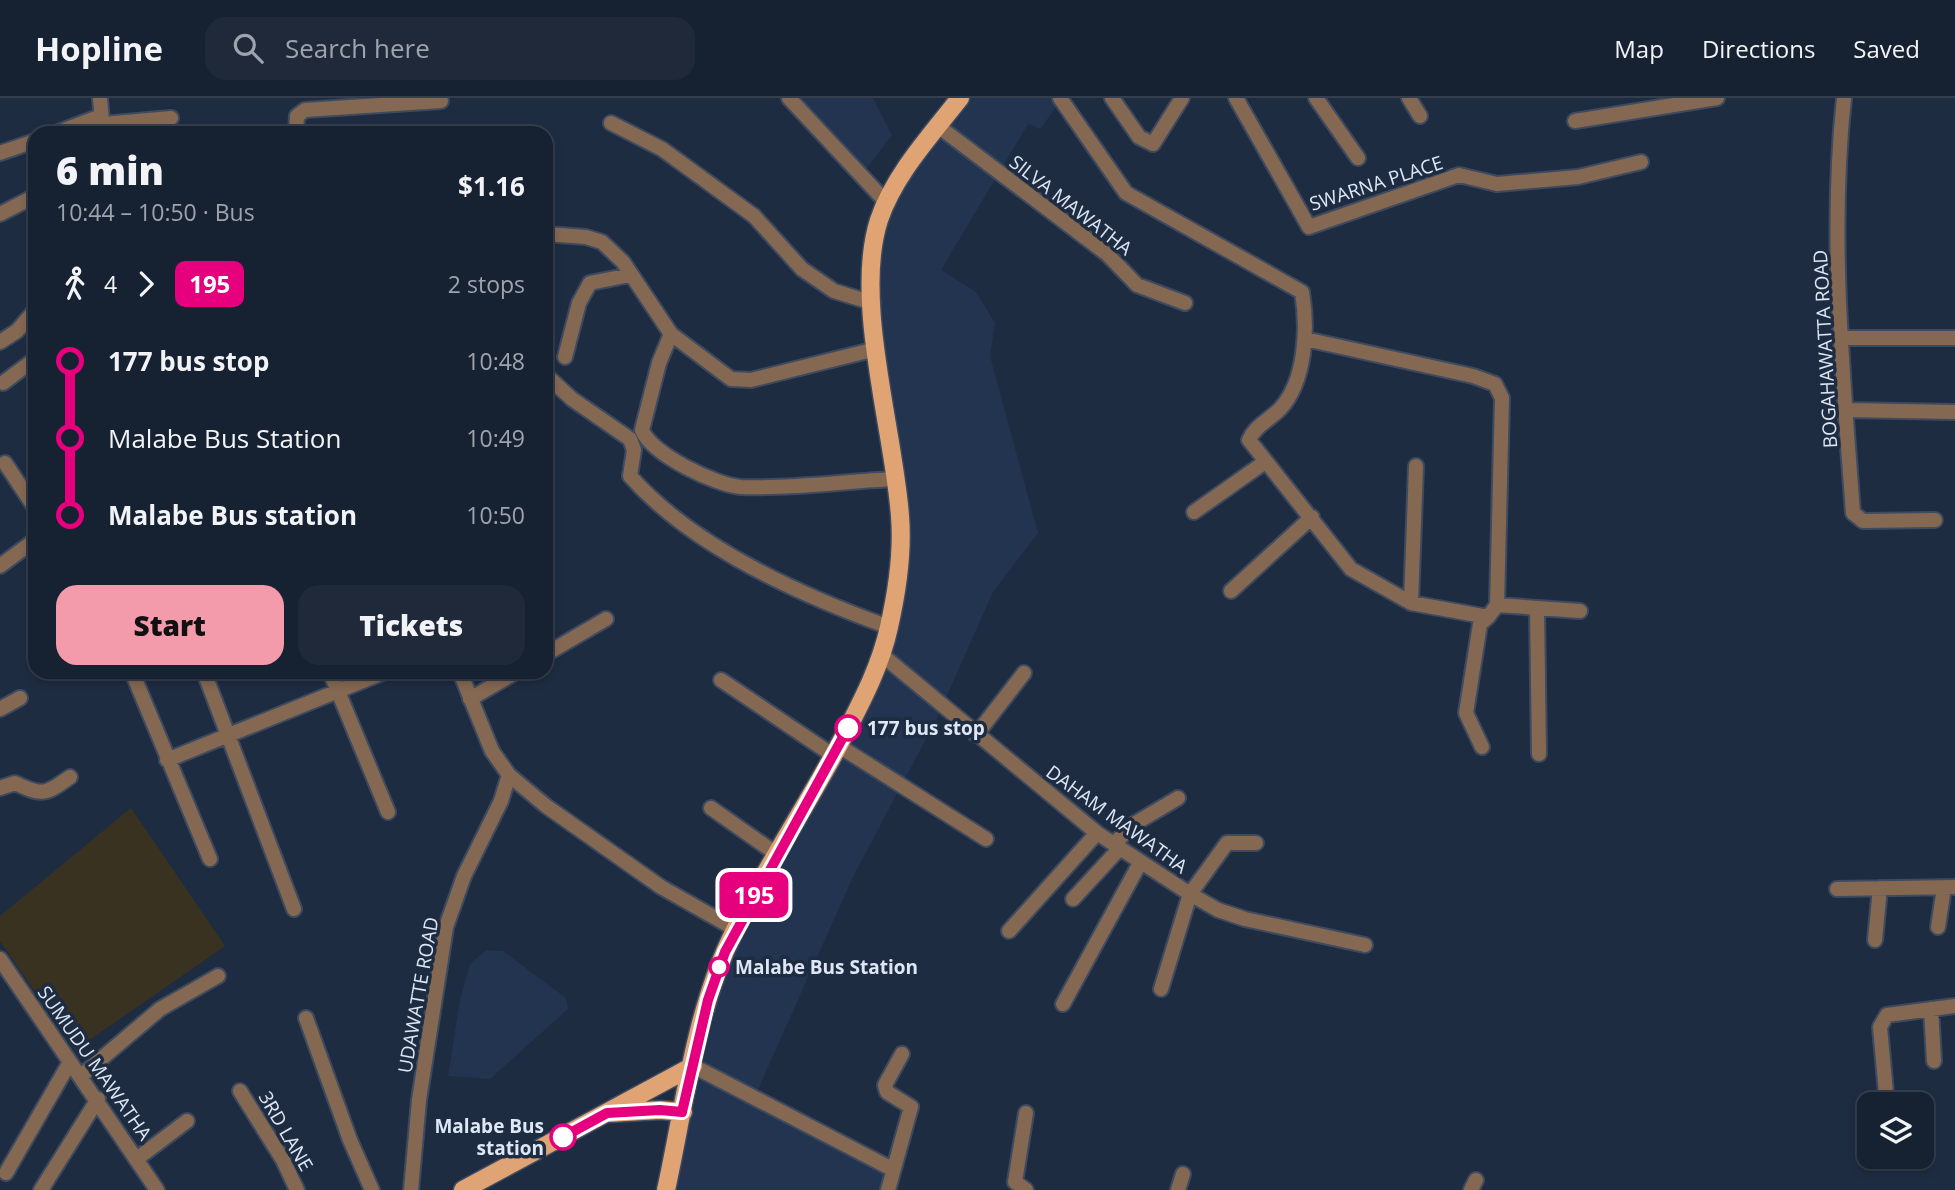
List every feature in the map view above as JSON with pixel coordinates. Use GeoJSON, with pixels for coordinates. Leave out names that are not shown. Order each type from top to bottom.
{"type":"FeatureCollection","features":[{"type":"Feature","properties":{"kind":"main road"},"geometry":{"type":"LineString","coordinates":[[666,1190],[708,1000],[735,929],[837,750],[882,655],[899,566],[900,519],[876,349],[871,255],[887,203],[960,98]]}},
{"type":"Feature","properties":{"kind":"main road"},"geometry":{"type":"LineString","coordinates":[[463,1190],[693,1066]]}},
{"type":"Feature","properties":{"kind":"main road"},"geometry":{"type":"LineString","coordinates":[[607,1113],[660,1110],[682,1112]]}},
{"type":"Feature","properties":{"kind":"street"},"geometry":{"type":"LineString","coordinates":[[100,98],[103,125],[171,117]]}},
{"type":"Feature","properties":{"kind":"street"},"geometry":{"type":"LineString","coordinates":[[789,98],[887,203]]}},
{"type":"Feature","properties":{"kind":"street"},"geometry":{"type":"LineString","coordinates":[[1060,98],[1126,193],[1302,292],[1305,339],[1295,382],[1281,408],[1252,432],[1249,440],[1351,569],[1411,603],[1493,611],[1537,608],[1580,611]]}},
{"type":"Feature","properties":{"kind":"street"},"geometry":{"type":"LineString","coordinates":[[1112,98],[1139,137],[1153,144],[1182,98]]}},
{"type":"Feature","properties":{"kind":"street","name":"SWARNA PLACE"},"geometry":{"type":"LineString","coordinates":[[1236,98],[1309,227],[1459,175],[1497,184],[1578,177],[1641,162]]}},
{"type":"Feature","properties":{"kind":"street"},"geometry":{"type":"LineString","coordinates":[[1316,98],[1358,158]]}},
{"type":"Feature","properties":{"kind":"street"},"geometry":{"type":"LineString","coordinates":[[1409,98],[1420,116]]}},
{"type":"Feature","properties":{"kind":"street"},"geometry":{"type":"LineString","coordinates":[[1575,121],[1717,98]]}},
{"type":"Feature","properties":{"kind":"street","name":"BOGAHAWATTA ROAD"},"geometry":{"type":"LineString","coordinates":[[1844,98],[1839,144],[1840,338],[1853,513],[1857,519],[1935,520]]}},
{"type":"Feature","properties":{"kind":"street"},"geometry":{"type":"LineString","coordinates":[[296,126],[297,116],[305,110],[441,101]]}},
{"type":"Feature","properties":{"kind":"street"},"geometry":{"type":"LineString","coordinates":[[611,123],[662,149],[754,216],[802,270],[834,291],[873,303]]}},
{"type":"Feature","properties":{"kind":"street","name":"SILVA MAWATHA"},"geometry":{"type":"LineString","coordinates":[[938,126],[1107,254],[1137,285],[1185,303]]}},
{"type":"Feature","properties":{"kind":"street"},"geometry":{"type":"LineString","coordinates":[[0,153],[28,143]]}},
{"type":"Feature","properties":{"kind":"street"},"geometry":{"type":"LineString","coordinates":[[0,214],[28,200]]}},
{"type":"Feature","properties":{"kind":"street"},"geometry":{"type":"LineString","coordinates":[[553,235],[586,237],[602,242],[617,256],[671,334],[731,379],[739,381],[876,349]]}},
{"type":"Feature","properties":{"kind":"street"},"geometry":{"type":"LineString","coordinates":[[565,357],[579,303],[590,283],[630,275]]}},
{"type":"Feature","properties":{"kind":"street"},"geometry":{"type":"LineString","coordinates":[[0,342],[17,331],[28,318]]}},
{"type":"Feature","properties":{"kind":"street"},"geometry":{"type":"LineString","coordinates":[[671,334],[659,363],[642,430],[645,438],[665,455],[704,475],[738,487],[896,479]]}},
{"type":"Feature","properties":{"kind":"street"},"geometry":{"type":"LineString","coordinates":[[1840,338],[1955,338]]}},
{"type":"Feature","properties":{"kind":"street"},"geometry":{"type":"LineString","coordinates":[[1305,339],[1473,376],[1495,384],[1502,398],[1493,611],[1480,624],[1466,713],[1482,747]]}},
{"type":"Feature","properties":{"kind":"street"},"geometry":{"type":"LineString","coordinates":[[4,383],[28,364]]}},
{"type":"Feature","properties":{"kind":"street"},"geometry":{"type":"LineString","coordinates":[[553,381],[630,439],[634,450],[631,476],[649,497],[733,557],[830,606],[889,627]]}},
{"type":"Feature","properties":{"kind":"street"},"geometry":{"type":"LineString","coordinates":[[1846,410],[1955,412]]}},
{"type":"Feature","properties":{"kind":"street"},"geometry":{"type":"LineString","coordinates":[[1194,512],[1265,462]]}},
{"type":"Feature","properties":{"kind":"street"},"geometry":{"type":"LineString","coordinates":[[5,463],[28,498]]}},
{"type":"Feature","properties":{"kind":"street"},"geometry":{"type":"LineString","coordinates":[[1411,603],[1416,466]]}},
{"type":"Feature","properties":{"kind":"street"},"geometry":{"type":"LineString","coordinates":[[1231,591],[1312,517]]}},
{"type":"Feature","properties":{"kind":"street"},"geometry":{"type":"LineString","coordinates":[[0,566],[28,545]]}},
{"type":"Feature","properties":{"kind":"street"},"geometry":{"type":"LineString","coordinates":[[1537,608],[1539,754]]}},
{"type":"Feature","properties":{"kind":"street"},"geometry":{"type":"LineString","coordinates":[[553,650],[606,619]]}},
{"type":"Feature","properties":{"kind":"street","name":"DAHAM MAWATHA"},"geometry":{"type":"LineString","coordinates":[[882,655],[1097,833],[1190,894],[1218,910],[1245,919],[1365,945]]}},
{"type":"Feature","properties":{"kind":"street"},"geometry":{"type":"LineString","coordinates":[[976,735],[1024,673]]}},
{"type":"Feature","properties":{"kind":"street"},"geometry":{"type":"LineString","coordinates":[[135,679],[209,859]]}},
{"type":"Feature","properties":{"kind":"street"},"geometry":{"type":"LineString","coordinates":[[207,679],[294,909]]}},
{"type":"Feature","properties":{"kind":"street"},"geometry":{"type":"LineString","coordinates":[[333,679],[388,811]]}},
{"type":"Feature","properties":{"kind":"street"},"geometry":{"type":"LineString","coordinates":[[167,760],[366,679]]}},
{"type":"Feature","properties":{"kind":"street"},"geometry":{"type":"LineString","coordinates":[[463,679],[492,751],[509,775],[547,806],[661,887],[735,929]]}},
{"type":"Feature","properties":{"kind":"street"},"geometry":{"type":"LineString","coordinates":[[470,699],[504,679]]}},
{"type":"Feature","properties":{"kind":"street"},"geometry":{"type":"LineString","coordinates":[[721,680],[986,839]]}},
{"type":"Feature","properties":{"kind":"street"},"geometry":{"type":"LineString","coordinates":[[0,709],[20,698]]}},
{"type":"Feature","properties":{"kind":"street","name":"UDAWATTE ROAD"},"geometry":{"type":"LineString","coordinates":[[411,1190],[419,1100],[446,927],[464,876],[502,801],[509,775]]}},
{"type":"Feature","properties":{"kind":"street"},"geometry":{"type":"LineString","coordinates":[[0,788],[15,783],[39,794],[52,790],[70,778]]}},
{"type":"Feature","properties":{"kind":"street"},"geometry":{"type":"LineString","coordinates":[[1073,899],[1134,824],[1178,798]]}},
{"type":"Feature","properties":{"kind":"street"},"geometry":{"type":"LineString","coordinates":[[711,808],[778,855]]}},
{"type":"Feature","properties":{"kind":"street"},"geometry":{"type":"LineString","coordinates":[[1009,931],[1097,833]]}},
{"type":"Feature","properties":{"kind":"street"},"geometry":{"type":"LineString","coordinates":[[1161,989],[1190,894],[1227,843],[1256,843]]}},
{"type":"Feature","properties":{"kind":"street"},"geometry":{"type":"LineString","coordinates":[[1063,1004],[1140,863]]}},
{"type":"Feature","properties":{"kind":"street"},"geometry":{"type":"LineString","coordinates":[[1837,889],[1949,887],[1938,927]]}},
{"type":"Feature","properties":{"kind":"street"},"geometry":{"type":"LineString","coordinates":[[1875,940],[1880,888]]}},
{"type":"Feature","properties":{"kind":"street","name":"SUMUDU MAWATHA"},"geometry":{"type":"LineString","coordinates":[[0,959],[70,1062],[99,1099],[157,1190]]}},
{"type":"Feature","properties":{"kind":"street"},"geometry":{"type":"LineString","coordinates":[[81,1076],[160,1009],[218,976]]}},
{"type":"Feature","properties":{"kind":"street"},"geometry":{"type":"LineString","coordinates":[[1886,1092],[1880,1027],[1887,1015],[1955,1006]]}},
{"type":"Feature","properties":{"kind":"street"},"geometry":{"type":"LineString","coordinates":[[1931,1009],[1934,1061]]}},
{"type":"Feature","properties":{"kind":"street"},"geometry":{"type":"LineString","coordinates":[[306,1018],[350,1140],[372,1190]]}},
{"type":"Feature","properties":{"kind":"street"},"geometry":{"type":"LineString","coordinates":[[888,1190],[911,1107],[887,1092],[885,1085],[902,1054]]}},
{"type":"Feature","properties":{"kind":"street"},"geometry":{"type":"LineString","coordinates":[[6,1173],[70,1062]]}},
{"type":"Feature","properties":{"kind":"street"},"geometry":{"type":"LineString","coordinates":[[693,1066],[892,1169]]}},
{"type":"Feature","properties":{"kind":"street","name":"3RD LANE"},"geometry":{"type":"LineString","coordinates":[[240,1091],[283,1160],[297,1190]]}},
{"type":"Feature","properties":{"kind":"street"},"geometry":{"type":"LineString","coordinates":[[41,1190],[99,1099]]}},
{"type":"Feature","properties":{"kind":"street"},"geometry":{"type":"LineString","coordinates":[[1026,1113],[1015,1182],[1026,1190]]}},
{"type":"Feature","properties":{"kind":"street"},"geometry":{"type":"LineString","coordinates":[[138,1158],[187,1121]]}},
{"type":"Feature","properties":{"kind":"street"},"geometry":{"type":"LineString","coordinates":[[1178,1190],[1183,1174]]}},
{"type":"Feature","properties":{"kind":"shaded area"},"geometry":{"type":"Polygon","coordinates":[[[797,98],[873,98],[892,135],[864,172],[797,98]]]}},
{"type":"Feature","properties":{"kind":"shaded area"},"geometry":{"type":"Polygon","coordinates":[[[968,98],[1063,98],[1040,129],[1028,124],[941,270],[976,292],[995,323],[990,356],[1038,533],[993,592],[937,718],[853,877],[751,1105],[887,1176],[882,1190],[673,1190],[713,1001],[730,954],[875,688],[904,566],[877,280],[880,238],[892,205],[968,98]]]}},
{"type":"Feature","properties":{"kind":"shaded area"},"geometry":{"type":"Polygon","coordinates":[[[131,808],[225,946],[75,1050],[0,941],[0,916],[131,808]]]}},
{"type":"Feature","properties":{"kind":"shaded area"},"geometry":{"type":"Polygon","coordinates":[[[486,950],[503,951],[566,998],[568,1009],[490,1079],[448,1076],[460,1000],[470,964],[486,950]]]}},
{"type":"Feature","properties":{"kind":"bus line","name":"195"},"geometry":{"type":"LineString","coordinates":[[563,1137],[607,1113],[660,1110],[682,1112],[708,1000],[725,952],[735,929],[823,777],[848,728]]}},
{"type":"Feature","properties":{"kind":"place","name":"177 bus stop"},"geometry":{"type":"Point","coordinates":[848,728]}},
{"type":"Feature","properties":{"kind":"place","name":"Malabe Bus Station"},"geometry":{"type":"Point","coordinates":[719,967]}},
{"type":"Feature","properties":{"kind":"place","name":"Malabe Bus station"},"geometry":{"type":"Point","coordinates":[563,1137]}}]}
